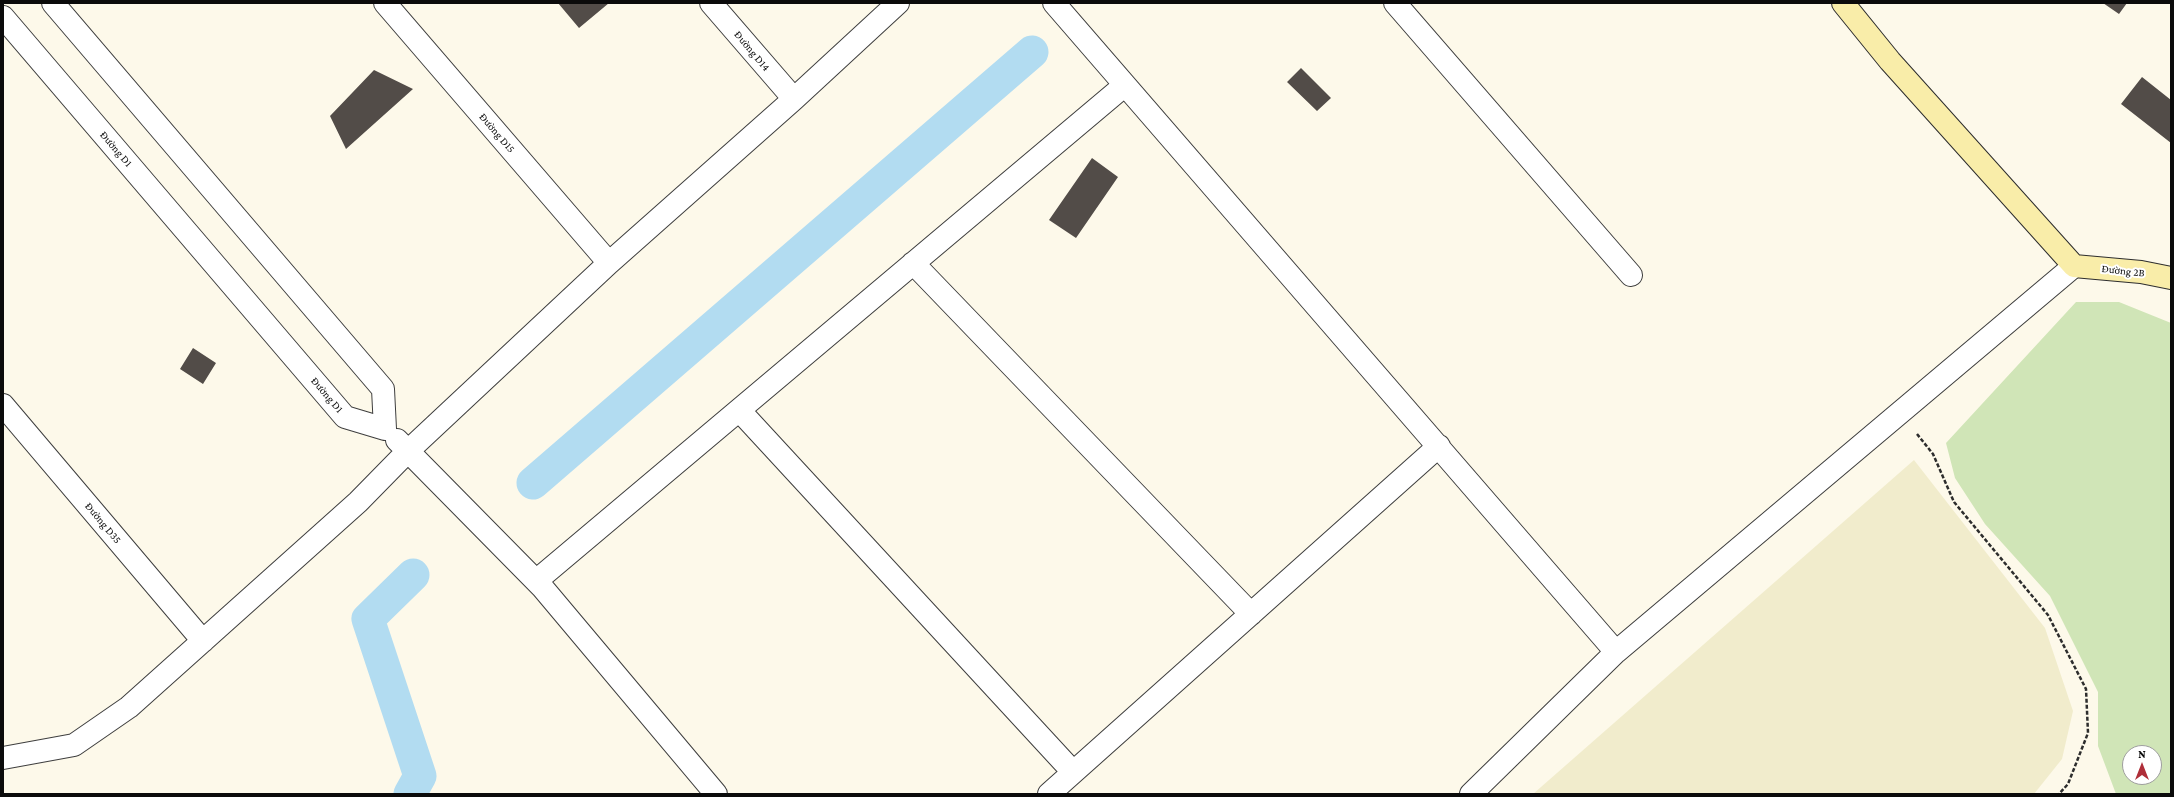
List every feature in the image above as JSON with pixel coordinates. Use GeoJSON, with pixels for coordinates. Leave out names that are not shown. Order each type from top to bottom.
{"type":"FeatureCollection","features":[{"type":"Feature","properties":{"kind":"street"},"geometry":{"type":"LineString","coordinates":[[53,3],[383,389],[385,429],[536,581],[716,794]]}},
{"type":"Feature","properties":{"kind":"street","name":"Đường D15"},"geometry":{"type":"LineString","coordinates":[[385,3],[608,263]]}},
{"type":"Feature","properties":{"kind":"street","name":"Đường D14"},"geometry":{"type":"LineString","coordinates":[[711,3],[794,99]]}},
{"type":"Feature","properties":{"kind":"street"},"geometry":{"type":"LineString","coordinates":[[3,758],[74,745],[129,707],[358,502],[408,451],[608,263],[794,99],[898,3]]}},
{"type":"Feature","properties":{"kind":"street"},"geometry":{"type":"LineString","coordinates":[[1054,3],[1616,652]]}},
{"type":"Feature","properties":{"kind":"street"},"geometry":{"type":"LineString","coordinates":[[1394,3],[1631,276]]}},
{"type":"Feature","properties":{"kind":"street"},"geometry":{"type":"LineString","coordinates":[[1471,794],[1616,652],[2074,266],[1890,61],[1843,3]]}},
{"type":"Feature","properties":{"kind":"street","name":"Đường D1"},"geometry":{"type":"LineString","coordinates":[[3,18],[345,417],[385,429]]}},
{"type":"Feature","properties":{"kind":"street"},"geometry":{"type":"LineString","coordinates":[[536,581],[1125,85]]}},
{"type":"Feature","properties":{"kind":"street"},"geometry":{"type":"LineString","coordinates":[[913,263],[1251,614]]}},
{"type":"Feature","properties":{"kind":"street","name":"Đường 2B"},"geometry":{"type":"LineString","coordinates":[[2074,266],[2141,272],[2171,278]]}},
{"type":"Feature","properties":{"kind":"street","name":"Đường D35"},"geometry":{"type":"LineString","coordinates":[[3,405],[203,641]]}},
{"type":"Feature","properties":{"kind":"street"},"geometry":{"type":"LineString","coordinates":[[739,410],[1073,772]]}},
{"type":"Feature","properties":{"kind":"street"},"geometry":{"type":"LineString","coordinates":[[1049,794],[1439,446]]}},
{"type":"Feature","properties":{"kind":"path"},"geometry":{"type":"LineString","coordinates":[[1900,413],[1933,454],[1954,502],[2048,615],[2086,689],[2088,733],[2068,784],[2059,794]]}},
{"type":"Feature","properties":{"kind":"shaded area"},"geometry":{"type":"Polygon","coordinates":[[[1914,460],[2045,628],[2073,711],[2062,759],[2034,794],[1533,794],[1914,460]]]}},
{"type":"Feature","properties":{"kind":"green space"},"geometry":{"type":"Polygon","coordinates":[[[2076,302],[2119,302],[2171,323],[2171,794],[2116,794],[2098,746],[2098,692],[2050,596],[1985,524],[1955,478],[1946,443],[2076,302]]]}},
{"type":"Feature","properties":{"kind":"building"},"geometry":{"type":"Polygon","coordinates":[[[558,3],[609,3],[579,28],[558,3]]]}},
{"type":"Feature","properties":{"kind":"building"},"geometry":{"type":"Polygon","coordinates":[[[2103,3],[2127,3],[2119,14],[2103,3]]]}},
{"type":"Feature","properties":{"kind":"building"},"geometry":{"type":"Polygon","coordinates":[[[1301,68],[1331,98],[1317,111],[1287,82],[1301,68]]]}},
{"type":"Feature","properties":{"kind":"building"},"geometry":{"type":"Polygon","coordinates":[[[374,70],[413,89],[346,149],[330,116],[374,70]]]}},
{"type":"Feature","properties":{"kind":"building"},"geometry":{"type":"Polygon","coordinates":[[[2142,77],[2171,100],[2171,143],[2121,104],[2142,77]]]}},
{"type":"Feature","properties":{"kind":"building"},"geometry":{"type":"Polygon","coordinates":[[[1092,158],[1118,177],[1076,238],[1049,220],[1092,158]]]}},
{"type":"Feature","properties":{"kind":"building"},"geometry":{"type":"Polygon","coordinates":[[[193,348],[216,363],[203,384],[180,369],[193,348]]]}},
{"type":"Feature","properties":{"kind":"waterway"},"geometry":{"type":"LineString","coordinates":[[533,483],[1032,52]]}},
{"type":"Feature","properties":{"kind":"waterway"},"geometry":{"type":"LineString","coordinates":[[410,794],[420,776],[368,619],[413,575]]}}]}
